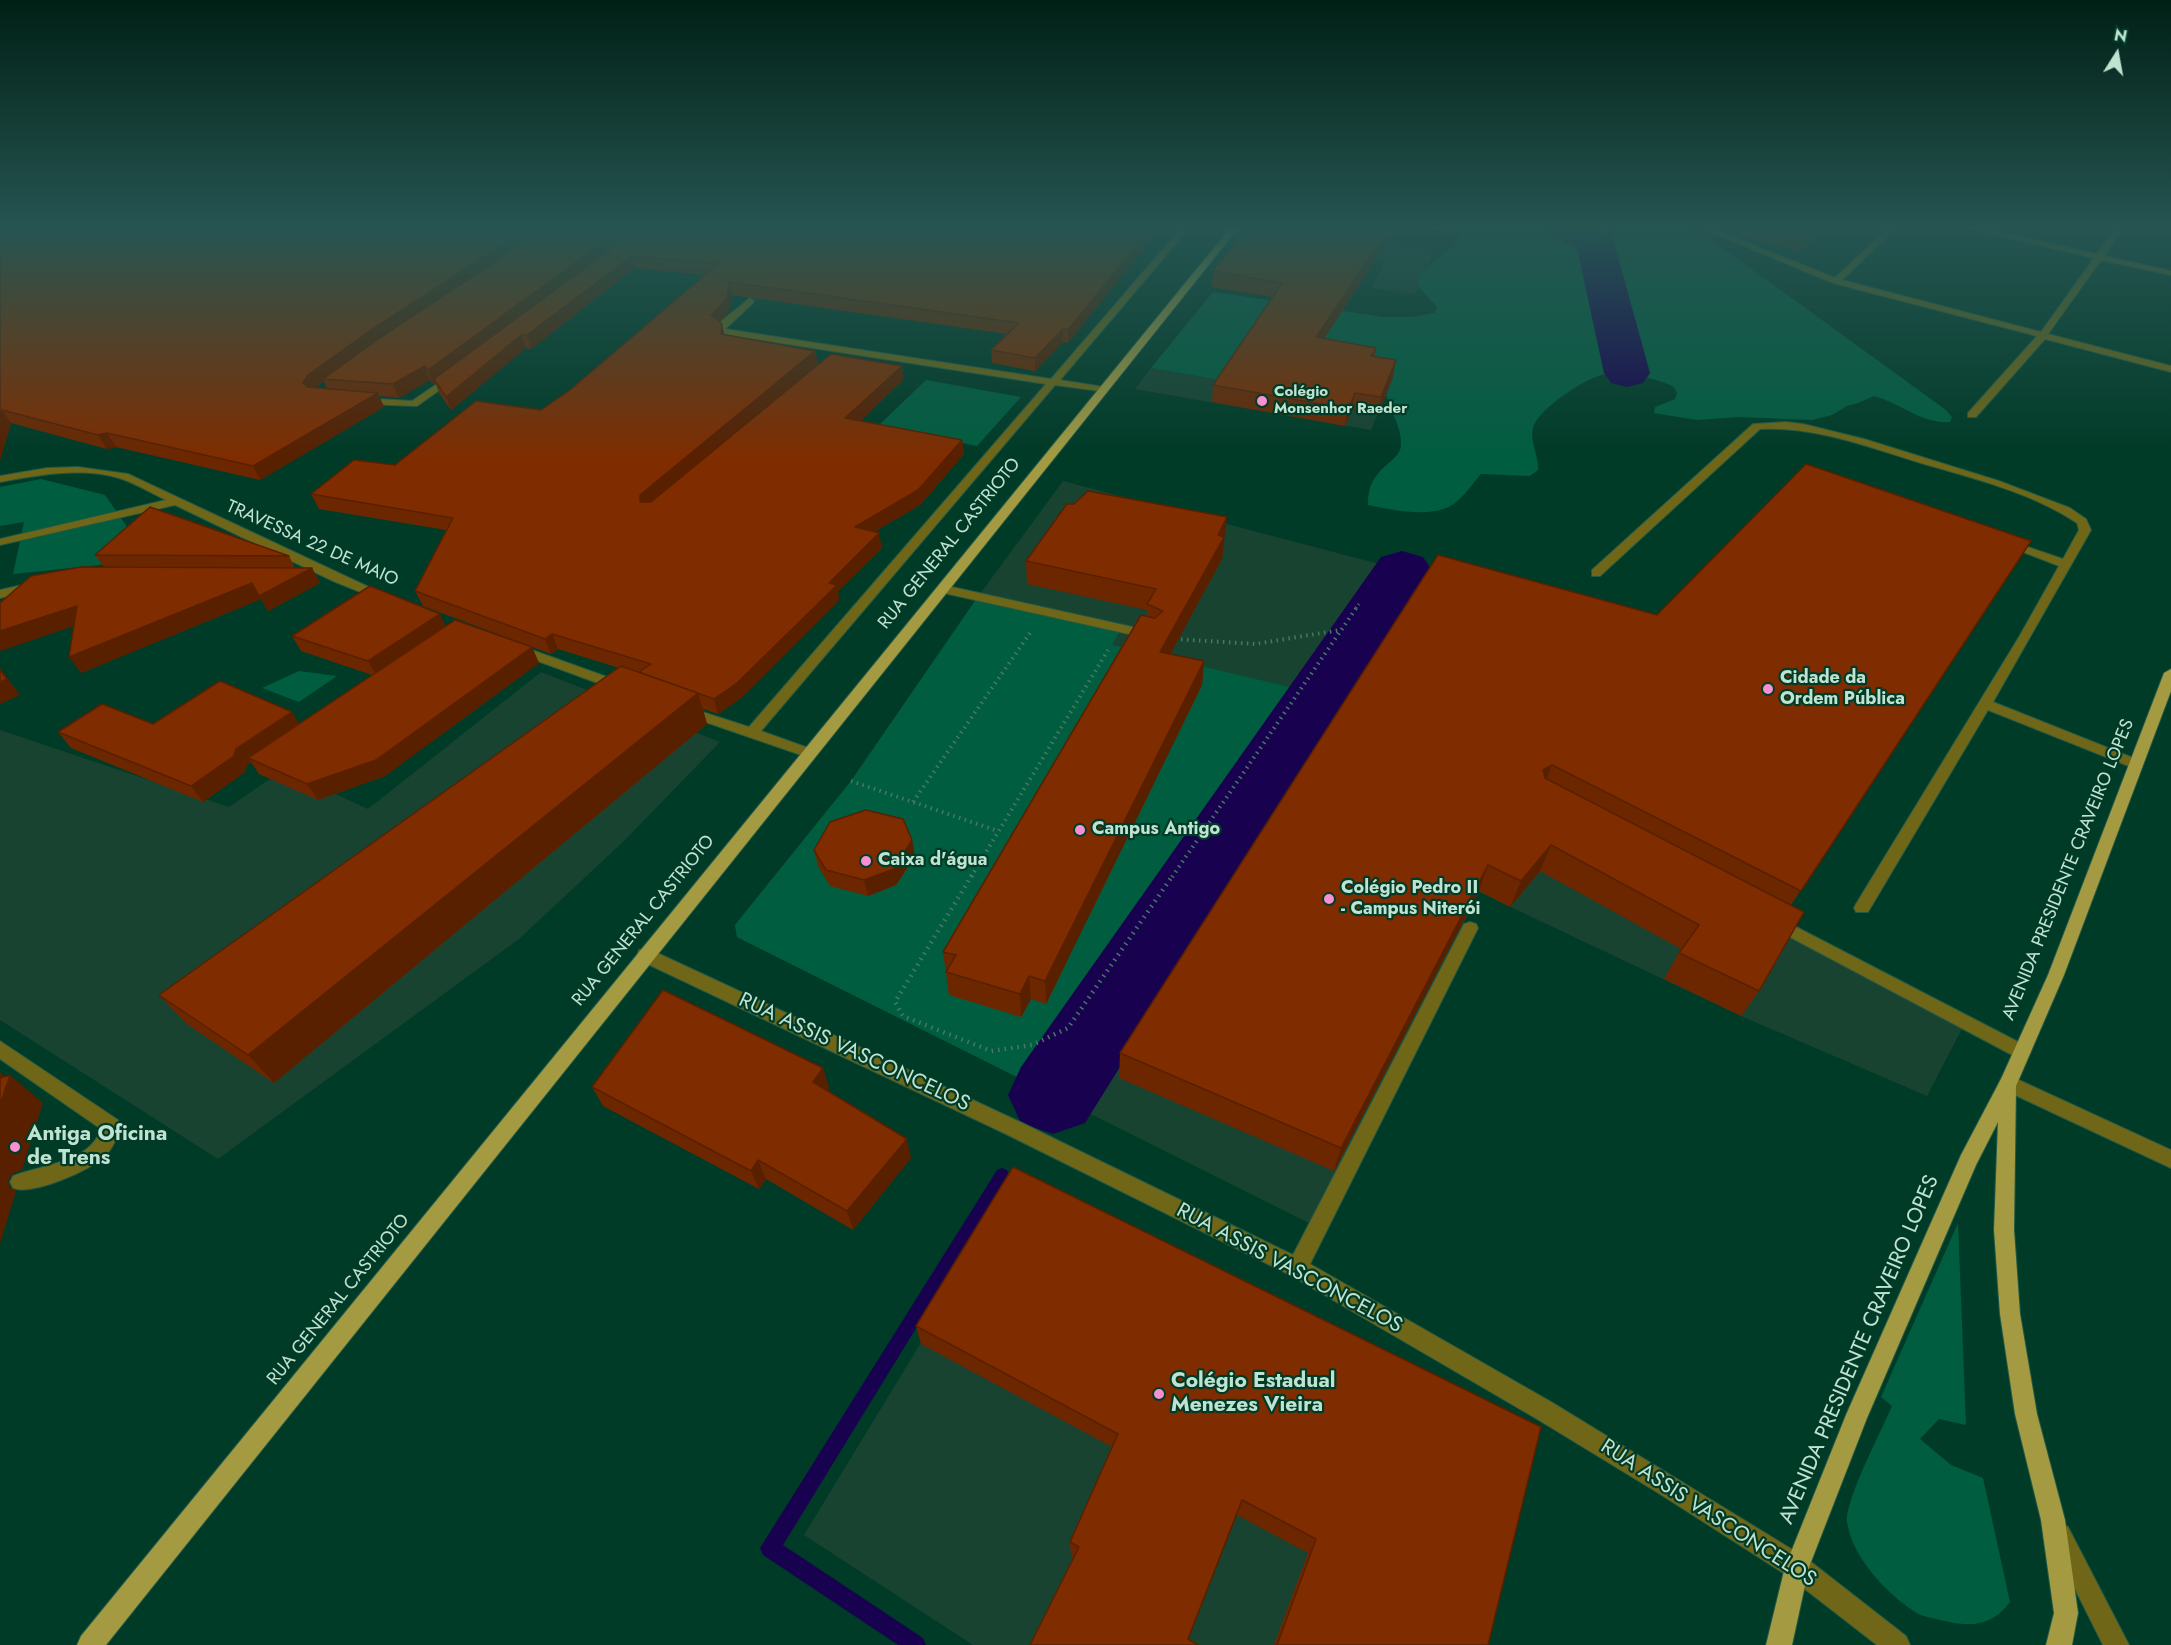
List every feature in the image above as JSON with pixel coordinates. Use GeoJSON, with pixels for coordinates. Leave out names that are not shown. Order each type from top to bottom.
{"type":"FeatureCollection","features":[{"type":"Feature","properties":{"kind":"main road","name":"RUA GENERAL CASTRIOTO"},"geometry":{"type":"LineString","coordinates":[[90,1645],[1173,304]]}},
{"type":"Feature","properties":{"kind":"main road","name":"AVENIDA PRESIDENTE CRAVEIRO LOPES"},"geometry":{"type":"LineString","coordinates":[[1779,1645],[1797,1567],[1857,1415],[1968,1161],[2008,1083],[2056,975],[2171,673]]}},
{"type":"Feature","properties":{"kind":"main road","name":"AVENIDA PRESIDENTE CRAVEIRO LOPES"},"geometry":{"type":"LineString","coordinates":[[2008,1083],[2004,1230],[2010,1314],[2026,1413],[2053,1520],[2066,1613],[2059,1645]]}},
{"type":"Feature","properties":{"kind":"street"},"geometry":{"type":"LineString","coordinates":[[747,304],[720,328],[728,333],[1104,390]]}},
{"type":"Feature","properties":{"kind":"street"},"geometry":{"type":"LineString","coordinates":[[752,733],[1120,304]]}},
{"type":"Feature","properties":{"kind":"street"},"geometry":{"type":"LineString","coordinates":[[1923,304],[2171,369]]}},
{"type":"Feature","properties":{"kind":"street"},"geometry":{"type":"LineString","coordinates":[[1972,415],[2043,335],[2065,304]]}},
{"type":"Feature","properties":{"kind":"street"},"geometry":{"type":"LineString","coordinates":[[834,358],[843,351]]}},
{"type":"Feature","properties":{"kind":"street"},"geometry":{"type":"LineString","coordinates":[[354,400],[407,404],[424,399],[461,371]]}},
{"type":"Feature","properties":{"kind":"street"},"geometry":{"type":"LineString","coordinates":[[1596,573],[1757,426],[1780,424],[1804,427],[1913,457],[2037,498],[2082,521],[2085,530],[2066,564],[1862,908]]}},
{"type":"Feature","properties":{"kind":"street","name":"TRAVESSA 22 DE MAIO"},"geometry":{"type":"LineString","coordinates":[[0,479],[74,468],[104,470],[124,476],[337,578],[399,603]]}},
{"type":"Feature","properties":{"kind":"street"},"geometry":{"type":"LineString","coordinates":[[0,542],[176,501]]}},
{"type":"Feature","properties":{"kind":"street"},"geometry":{"type":"LineString","coordinates":[[1999,541],[2066,564]]}},
{"type":"Feature","properties":{"kind":"street"},"geometry":{"type":"LineString","coordinates":[[304,577],[337,578]]}},
{"type":"Feature","properties":{"kind":"street"},"geometry":{"type":"LineString","coordinates":[[0,594],[50,583]]}},
{"type":"Feature","properties":{"kind":"street"},"geometry":{"type":"LineString","coordinates":[[943,589],[1154,636]]}},
{"type":"Feature","properties":{"kind":"street"},"geometry":{"type":"LineString","coordinates":[[505,644],[628,689]]}},
{"type":"Feature","properties":{"kind":"street"},"geometry":{"type":"LineString","coordinates":[[1984,703],[2136,764]]}},
{"type":"Feature","properties":{"kind":"street"},"geometry":{"type":"LineString","coordinates":[[673,706],[809,753]]}},
{"type":"Feature","properties":{"kind":"street"},"geometry":{"type":"LineString","coordinates":[[1756,912],[2022,1052]]}},
{"type":"Feature","properties":{"kind":"street"},"geometry":{"type":"LineString","coordinates":[[1297,1268],[1470,928]]}},
{"type":"Feature","properties":{"kind":"street","name":"RUA ASSIS VASCONCELOS"},"geometry":{"type":"LineString","coordinates":[[645,955],[1013,1128],[1297,1268],[1545,1411],[1797,1567],[1898,1645]]}},
{"type":"Feature","properties":{"kind":"street"},"geometry":{"type":"LineString","coordinates":[[0,1049],[111,1126],[110,1134],[88,1158],[61,1172],[20,1182]]}},
{"type":"Feature","properties":{"kind":"street"},"geometry":{"type":"LineString","coordinates":[[2008,1083],[2171,1159]]}},
{"type":"Feature","properties":{"kind":"street","name":"AVENIDA PRESIDENTE CRAVEIRO LOPES"},"geometry":{"type":"LineString","coordinates":[[2053,1520],[2116,1645]]}},
{"type":"Feature","properties":{"kind":"path"},"geometry":{"type":"LineString","coordinates":[[1121,629],[895,1002],[903,1016],[926,1028],[991,1051],[1032,1045],[1068,1028],[1359,604]]}},
{"type":"Feature","properties":{"kind":"path"},"geometry":{"type":"LineString","coordinates":[[913,802],[1044,613]]}},
{"type":"Feature","properties":{"kind":"path"},"geometry":{"type":"LineString","coordinates":[[1154,636],[1189,641],[1255,644],[1341,629]]}},
{"type":"Feature","properties":{"kind":"path"},"geometry":{"type":"LineString","coordinates":[[851,781],[998,831]]}},
{"type":"Feature","properties":{"kind":"shaded area"},"geometry":{"type":"Polygon","coordinates":[[[1203,304],[1293,304],[1384,317],[1412,317],[1435,313],[1437,307],[1434,304],[1800,304],[1946,410],[1952,417],[1950,422],[1930,420],[1874,396],[1847,406],[1832,415],[1812,420],[1739,417],[1697,420],[1654,413],[1655,407],[1675,399],[1677,393],[1674,387],[1641,376],[1606,374],[1597,376],[1577,387],[1555,402],[1539,418],[1532,430],[1538,470],[1530,476],[1481,474],[1463,496],[1447,508],[1414,512],[1368,505],[1373,482],[1395,457],[1401,445],[1400,432],[1386,394],[1226,381],[1151,368],[1203,304]]]}},
{"type":"Feature","properties":{"kind":"shaded area","name":"Colégio Monsenhor Raeder"},"geometry":{"type":"Polygon","coordinates":[[[1151,368],[1382,403],[1371,430],[1135,389],[1151,368]]]}},
{"type":"Feature","properties":{"kind":"shaded area"},"geometry":{"type":"Polygon","coordinates":[[[926,380],[1021,397],[977,446],[878,426],[926,380]]]}},
{"type":"Feature","properties":{"kind":"shaded area"},"geometry":{"type":"Polygon","coordinates":[[[41,479],[105,495],[130,531],[109,564],[13,574],[24,522],[0,526],[0,487],[41,479]]]}},
{"type":"Feature","properties":{"kind":"shaded area"},"geometry":{"type":"Polygon","coordinates":[[[1063,481],[1509,598],[1530,803],[1965,1023],[1927,1096],[1741,1016],[1479,892],[1313,1225],[737,937],[735,925],[851,781],[977,598],[1063,481]]]}},
{"type":"Feature","properties":{"kind":"shaded area"},"geometry":{"type":"Polygon","coordinates":[[[977,598],[1121,629],[1112,645],[1319,694],[1053,1095],[737,937],[735,925],[851,781],[977,598]]]}},
{"type":"Feature","properties":{"kind":"shaded area"},"geometry":{"type":"Polygon","coordinates":[[[299,671],[337,676],[299,702],[262,688],[299,671]]]}},
{"type":"Feature","properties":{"kind":"shaded area"},"geometry":{"type":"Polygon","coordinates":[[[541,672],[720,742],[624,841],[519,939],[218,1159],[0,1020],[0,730],[229,807],[283,770],[368,809],[541,672]]]}},
{"type":"Feature","properties":{"kind":"shaded area","name":"Colégio Estadual Menezes Vieira"},"geometry":{"type":"Polygon","coordinates":[[[1015,1188],[1477,1645],[973,1645],[804,1535],[1015,1188]]]}},
{"type":"Feature","properties":{"kind":"shaded area"},"geometry":{"type":"Polygon","coordinates":[[[1958,1223],[1966,1425],[1939,1419],[1920,1439],[1951,1465],[1983,1478],[2010,1602],[1994,1617],[1977,1624],[1947,1622],[1919,1614],[1904,1604],[1882,1584],[1863,1561],[1850,1535],[1847,1522],[1858,1482],[1892,1406],[1881,1397],[1958,1223]]]}},
{"type":"Feature","properties":{"kind":"building"},"geometry":{"type":"Polygon","coordinates":[[[0,304],[412,304],[308,375],[303,383],[307,387],[378,393],[253,466],[107,433],[98,435],[2,410],[0,415],[0,304]]]}},
{"type":"Feature","properties":{"kind":"building"},"geometry":{"type":"Polygon","coordinates":[[[432,304],[519,304],[428,370],[425,366],[393,384],[323,379],[432,304]]]}},
{"type":"Feature","properties":{"kind":"building"},"geometry":{"type":"Polygon","coordinates":[[[536,304],[569,304],[527,335],[521,335],[446,397],[434,379],[536,304]]]}},
{"type":"Feature","properties":{"kind":"building"},"geometry":{"type":"Polygon","coordinates":[[[671,304],[722,304],[711,315],[722,324],[721,334],[815,351],[640,495],[640,502],[651,502],[831,354],[902,366],[845,418],[962,440],[918,490],[855,527],[879,533],[829,583],[837,585],[737,683],[714,699],[639,672],[651,664],[552,634],[545,639],[415,591],[453,518],[311,494],[354,460],[395,465],[476,401],[541,410],[570,390],[671,304]]]}},
{"type":"Feature","properties":{"kind":"building"},"geometry":{"type":"Polygon","coordinates":[[[883,304],[1089,304],[1068,330],[1063,329],[1035,358],[991,350],[1019,323],[883,304]]]}},
{"type":"Feature","properties":{"kind":"building"},"geometry":{"type":"Polygon","coordinates":[[[1268,304],[1339,304],[1316,337],[1376,348],[1371,356],[1396,360],[1381,397],[1355,393],[1348,409],[1213,385],[1268,304]]]}},
{"type":"Feature","properties":{"kind":"building"},"geometry":{"type":"Polygon","coordinates":[[[1806,464],[2031,541],[1801,891],[1552,765],[1543,770],[1545,778],[1804,912],[1759,991],[1679,953],[1699,925],[1551,845],[1521,881],[1488,865],[1341,1148],[1120,1053],[1438,555],[1657,615],[1806,464]]]}},
{"type":"Feature","properties":{"kind":"building"},"geometry":{"type":"Polygon","coordinates":[[[1088,491],[1227,517],[1218,535],[1224,537],[1160,652],[1204,661],[1045,981],[1029,976],[1020,994],[946,972],[956,955],[943,952],[1141,615],[1155,618],[1163,611],[1147,604],[1156,589],[1026,561],[1067,504],[1074,504],[1088,491]]]}},
{"type":"Feature","properties":{"kind":"building"},"geometry":{"type":"Polygon","coordinates":[[[150,507],[289,556],[95,555],[150,507]]]}},
{"type":"Feature","properties":{"kind":"building"},"geometry":{"type":"Polygon","coordinates":[[[81,567],[312,568],[259,596],[252,583],[69,657],[77,606],[0,631],[0,603],[31,576],[81,567]]]}},
{"type":"Feature","properties":{"kind":"building"},"geometry":{"type":"Polygon","coordinates":[[[370,586],[440,614],[368,661],[292,636],[370,586]]]}},
{"type":"Feature","properties":{"kind":"building"},"geometry":{"type":"Polygon","coordinates":[[[455,620],[532,647],[376,760],[307,784],[248,758],[455,620]]]}},
{"type":"Feature","properties":{"kind":"building"},"geometry":{"type":"Polygon","coordinates":[[[621,666],[698,693],[248,1055],[159,995],[621,666]]]}},
{"type":"Feature","properties":{"kind":"building"},"geometry":{"type":"Polygon","coordinates":[[[0,670],[7,679],[0,682],[0,670]]]}},
{"type":"Feature","properties":{"kind":"building"},"geometry":{"type":"Polygon","coordinates":[[[220,681],[292,712],[236,749],[234,756],[191,786],[58,732],[102,704],[153,724],[220,681]]]}},
{"type":"Feature","properties":{"kind":"building","name":"Caixa d'água"},"geometry":{"type":"Polygon","coordinates":[[[866,810],[903,819],[912,840],[894,869],[864,880],[826,870],[814,850],[830,822],[866,810]]]}},
{"type":"Feature","properties":{"kind":"building"},"geometry":{"type":"Polygon","coordinates":[[[663,990],[823,1068],[813,1082],[907,1139],[847,1211],[758,1160],[751,1171],[592,1087],[663,990]]]}},
{"type":"Feature","properties":{"kind":"building"},"geometry":{"type":"Polygon","coordinates":[[[10,1075],[0,1105],[0,1078],[10,1075]]]}},
{"type":"Feature","properties":{"kind":"building","name":"Colégio Estadual Menezes Vieira"},"geometry":{"type":"Polygon","coordinates":[[[1013,1167],[1541,1427],[1488,1645],[1277,1645],[1316,1539],[1242,1500],[1188,1639],[1198,1645],[1030,1645],[1079,1547],[1070,1542],[1118,1434],[916,1326],[1013,1167]]]}},
{"type":"Feature","properties":{"kind":"waterway"},"geometry":{"type":"LineString","coordinates":[[1610,304],[1627,373]]}},
{"type":"Feature","properties":{"kind":"waterway"},"geometry":{"type":"LineString","coordinates":[[1053,1095],[1402,569]]}},
{"type":"Feature","properties":{"kind":"waterway"},"geometry":{"type":"LineString","coordinates":[[916,1645],[770,1548],[1002,1175]]}},
{"type":"Feature","properties":{"kind":"place","name":"Colégio Monsenhor Raeder"},"geometry":{"type":"Point","coordinates":[1262,401]}},
{"type":"Feature","properties":{"kind":"place","name":"Cidade da Ordem Pública"},"geometry":{"type":"Point","coordinates":[1768,689]}},
{"type":"Feature","properties":{"kind":"place","name":"Campus Antigo"},"geometry":{"type":"Point","coordinates":[1080,830]}},
{"type":"Feature","properties":{"kind":"place","name":"Caixa d'água"},"geometry":{"type":"Point","coordinates":[866,861]}},
{"type":"Feature","properties":{"kind":"place","name":"Colégio Pedro II - Campus Niterói"},"geometry":{"type":"Point","coordinates":[1329,899]}},
{"type":"Feature","properties":{"kind":"place","name":"Antiga Oficina de Trens"},"geometry":{"type":"Point","coordinates":[15,1147]}},
{"type":"Feature","properties":{"kind":"place","name":"Colégio Estadual Menezes Vieira"},"geometry":{"type":"Point","coordinates":[1159,1394]}}]}
